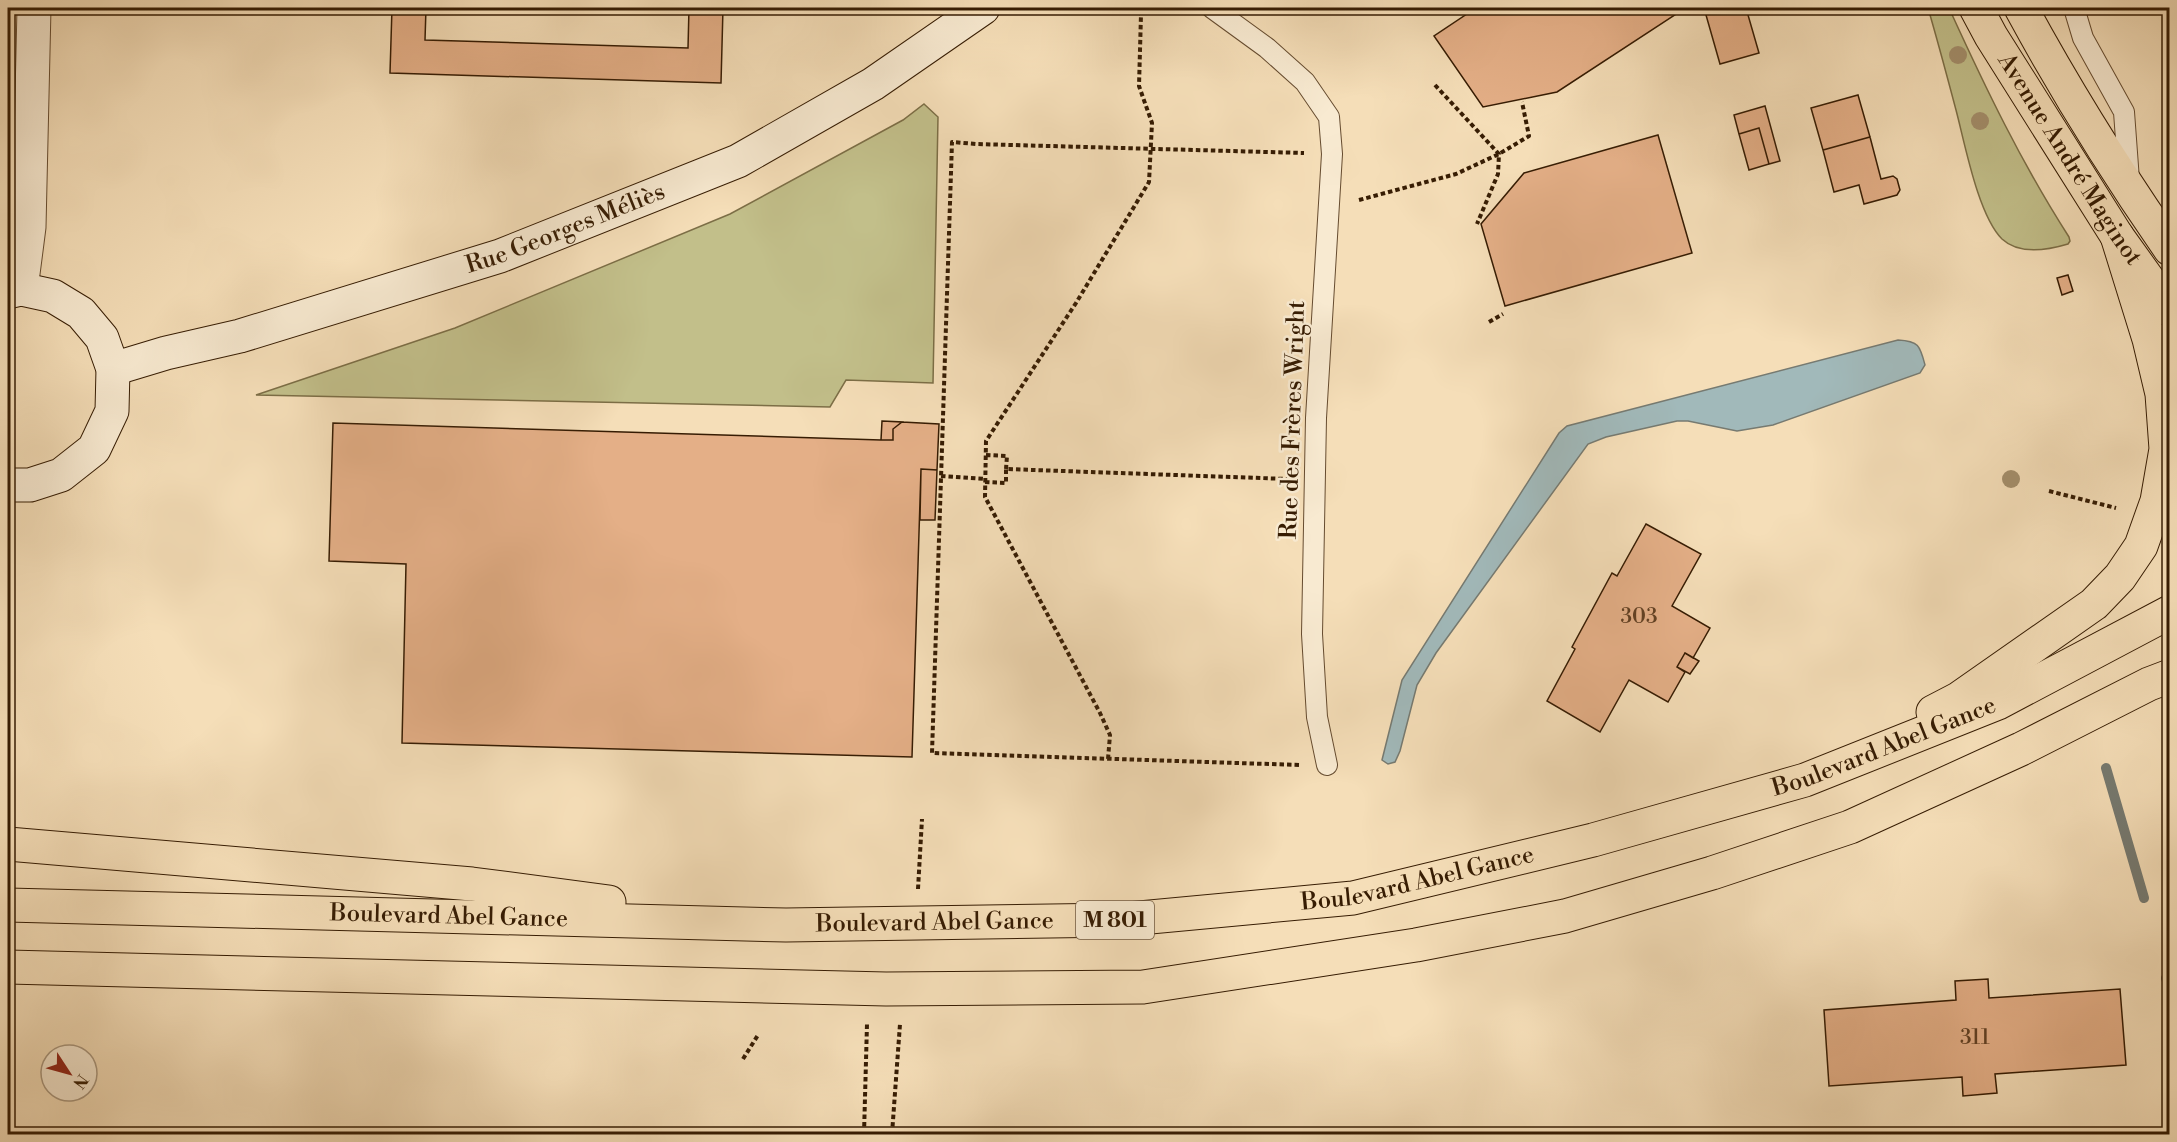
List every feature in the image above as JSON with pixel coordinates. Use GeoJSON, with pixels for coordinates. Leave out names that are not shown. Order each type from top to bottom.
{"type":"FeatureCollection","features":[{"type":"Feature","properties":{"kind":"main road","name":"Avenue André Maginot"},"geometry":{"type":"LineString","coordinates":[[1976,8],[1991,36],[2116,236],[2169,310]]}},
{"type":"Feature","properties":{"kind":"main road","name":"Avenue André Maginot"},"geometry":{"type":"LineString","coordinates":[[2021,8],[2053,67],[2130,192],[2169,249]]}},
{"type":"Feature","properties":{"kind":"main road"},"geometry":{"type":"LineString","coordinates":[[1805,780],[1958,699],[2094,604],[2120,577],[2141,546],[2157,501],[2166,449],[2163,405],[2149,339],[2116,236]]}},
{"type":"Feature","properties":{"kind":"main road","name":"Boulevard Abel Gance"},"geometry":{"type":"LineString","coordinates":[[8,905],[786,925],[1118,920],[1353,898],[1593,840],[1805,780],[1998,703],[2169,612]]}},
{"type":"Feature","properties":{"kind":"main road"},"geometry":{"type":"LineString","coordinates":[[8,967],[886,989],[1143,987],[1416,945],[1564,916],[1712,873],[1850,827],[2021,749],[2169,676]]}},
{"type":"Feature","properties":{"kind":"main road"},"geometry":{"type":"LineString","coordinates":[[8,844],[472,884],[786,925]]}},
{"type":"Feature","properties":{"kind":"street"},"geometry":{"type":"LineString","coordinates":[[8,485],[30,485],[61,476],[94,449],[112,411],[113,369],[102,338],[81,313],[53,296],[14,291],[29,227],[34,8]]}},
{"type":"Feature","properties":{"kind":"street","name":"Rue Georges Méliès"},"geometry":{"type":"LineString","coordinates":[[113,369],[166,352],[240,336],[500,256],[738,161],[873,84],[983,8]]}},
{"type":"Feature","properties":{"kind":"lane","name":"Rue des Frères Wright"},"geometry":{"type":"LineString","coordinates":[[1212,8],[1267,48],[1305,82],[1329,117],[1332,154],[1316,418],[1312,634],[1317,717],[1327,765]]}},
{"type":"Feature","properties":{"kind":"lane"},"geometry":{"type":"LineString","coordinates":[[2074,8],[2083,38],[2124,112],[2130,192]]}},
{"type":"Feature","properties":{"kind":"path"},"geometry":{"type":"LineString","coordinates":[[1108,759],[1110,735],[1100,713],[985,497],[986,441],[1076,303],[1149,182],[1152,123],[1139,86],[1141,14],[1135,8]]}},
{"type":"Feature","properties":{"kind":"path"},"geometry":{"type":"LineString","coordinates":[[1435,85],[1499,154],[1498,174],[1477,224]]}},
{"type":"Feature","properties":{"kind":"path"},"geometry":{"type":"LineString","coordinates":[[1328,208],[1456,174],[1499,154],[1529,136],[1522,102]]}},
{"type":"Feature","properties":{"kind":"path"},"geometry":{"type":"LineString","coordinates":[[1327,765],[932,753],[952,142],[1332,154]]}},
{"type":"Feature","properties":{"kind":"path"},"geometry":{"type":"LineString","coordinates":[[1489,322],[1503,314]]}},
{"type":"Feature","properties":{"kind":"path"},"geometry":{"type":"LineString","coordinates":[[941,476],[1006,483],[1007,456],[986,455]]}},
{"type":"Feature","properties":{"kind":"path"},"geometry":{"type":"LineString","coordinates":[[1006,469],[1316,480]]}},
{"type":"Feature","properties":{"kind":"path"},"geometry":{"type":"LineString","coordinates":[[2049,491],[2127,510]]}},
{"type":"Feature","properties":{"kind":"path"},"geometry":{"type":"LineString","coordinates":[[918,894],[922,819]]}},
{"type":"Feature","properties":{"kind":"path"},"geometry":{"type":"LineString","coordinates":[[892,1134],[900,1016]]}},
{"type":"Feature","properties":{"kind":"path"},"geometry":{"type":"LineString","coordinates":[[864,1134],[867,1017]]}},
{"type":"Feature","properties":{"kind":"path"},"geometry":{"type":"LineString","coordinates":[[743,1059],[758,1035]]}},
{"type":"Feature","properties":{"kind":"shaded area"},"geometry":{"type":"Polygon","coordinates":[[[1928,8],[1949,8],[2005,125],[2035,182],[2069,237],[2068,244],[2052,248],[2025,249],[2009,244],[1994,228],[1986,214],[1973,178],[1928,8]]]}},
{"type":"Feature","properties":{"kind":"shaded area"},"geometry":{"type":"Polygon","coordinates":[[[924,104],[938,117],[933,383],[846,380],[830,407],[256,395],[455,328],[730,214],[903,120],[924,104]]]}},
{"type":"Feature","properties":{"kind":"water"},"geometry":{"type":"Polygon","coordinates":[[[1898,340],[1914,343],[1920,349],[1925,365],[1920,373],[1773,425],[1737,431],[1688,421],[1677,421],[1606,437],[1588,444],[1436,653],[1417,685],[1395,762],[1388,764],[1382,760],[1402,680],[1559,433],[1567,426],[1898,340]]]}},
{"type":"Feature","properties":{"kind":"building"},"geometry":{"type":"Polygon","coordinates":[[[392,8],[426,8],[425,40],[688,48],[689,8],[723,8],[721,83],[390,73],[392,8]]]}},
{"type":"Feature","properties":{"kind":"building"},"geometry":{"type":"Polygon","coordinates":[[[1476,8],[1678,8],[1681,11],[1557,92],[1483,107],[1434,36],[1476,8]]]}},
{"type":"Feature","properties":{"kind":"building"},"geometry":{"type":"Polygon","coordinates":[[[1704,8],[1746,8],[1759,53],[1720,64],[1704,8]]]}},
{"type":"Feature","properties":{"kind":"building"},"geometry":{"type":"Polygon","coordinates":[[[1858,95],[1870,137],[1823,150],[1811,108],[1858,95]]]}},
{"type":"Feature","properties":{"kind":"building"},"geometry":{"type":"Polygon","coordinates":[[[1765,106],[1780,161],[1769,164],[1759,128],[1739,134],[1734,115],[1765,106]]]}},
{"type":"Feature","properties":{"kind":"building"},"geometry":{"type":"Polygon","coordinates":[[[1759,128],[1769,164],[1749,170],[1739,134],[1759,128]]]}},
{"type":"Feature","properties":{"kind":"building"},"geometry":{"type":"Polygon","coordinates":[[[1658,135],[1692,253],[1505,306],[1481,224],[1524,173],[1658,135]]]}},
{"type":"Feature","properties":{"kind":"building"},"geometry":{"type":"Polygon","coordinates":[[[1870,137],[1881,179],[1893,176],[1897,179],[1900,190],[1897,195],[1864,204],[1859,185],[1834,192],[1823,150],[1870,137]]]}},
{"type":"Feature","properties":{"kind":"building"},"geometry":{"type":"Polygon","coordinates":[[[2068,275],[2073,291],[2062,295],[2057,278],[2068,275]]]}},
{"type":"Feature","properties":{"kind":"building"},"geometry":{"type":"Polygon","coordinates":[[[882,421],[902,422],[893,429],[893,440],[881,440],[882,421]]]}},
{"type":"Feature","properties":{"kind":"building"},"geometry":{"type":"Polygon","coordinates":[[[902,422],[939,424],[937,470],[921,469],[912,757],[402,743],[406,564],[329,561],[333,423],[893,440],[893,429],[902,422]]]}},
{"type":"Feature","properties":{"kind":"building"},"geometry":{"type":"Polygon","coordinates":[[[921,469],[937,470],[935,520],[920,520],[921,469]]]}},
{"type":"Feature","properties":{"kind":"building"},"geometry":{"type":"Polygon","coordinates":[[[1646,524],[1701,554],[1672,606],[1710,628],[1693,658],[1685,653],[1677,667],[1685,672],[1668,702],[1629,680],[1600,732],[1547,701],[1575,649],[1572,647],[1612,573],[1617,576],[1646,524]]]}},
{"type":"Feature","properties":{"kind":"building"},"geometry":{"type":"Polygon","coordinates":[[[1685,653],[1699,661],[1690,674],[1677,667],[1685,653]]]}},
{"type":"Feature","properties":{"kind":"building"},"geometry":{"type":"Polygon","coordinates":[[[1988,979],[1989,998],[2120,989],[2126,1065],[1995,1074],[1997,1093],[1963,1096],[1962,1077],[1829,1086],[1824,1010],[1956,1000],[1955,981],[1988,979]]]}},
{"type":"Feature","properties":{"kind":"waterway"},"geometry":{"type":"LineString","coordinates":[[2106,768],[2144,898]]}},
{"type":"Feature","properties":{"kind":"waterway"},"geometry":{"type":"LineString","coordinates":[[2166,978],[2170,991]]}}]}
